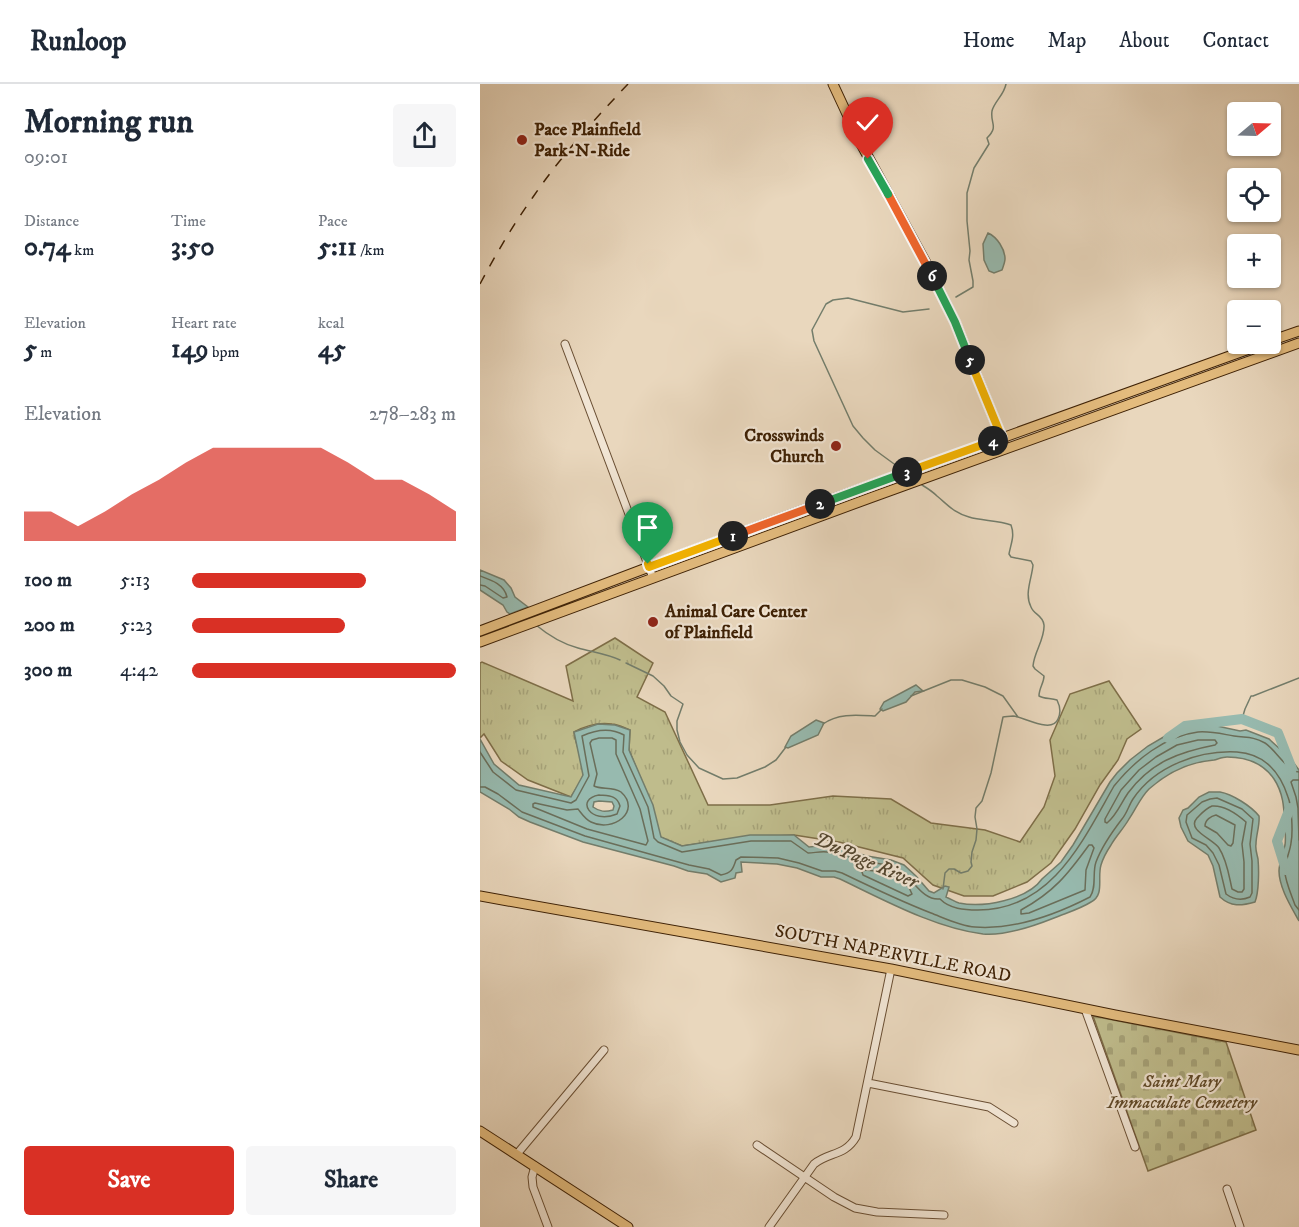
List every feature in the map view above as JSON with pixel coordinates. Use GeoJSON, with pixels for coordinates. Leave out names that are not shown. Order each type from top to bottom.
{"type":"FeatureCollection","features":[{"type":"Feature","properties":{"kind":"main road"},"geometry":{"type":"LineString","coordinates":[[833,84],[860,142],[951,314],[1006,449]]}},
{"type":"Feature","properties":{"kind":"main road"},"geometry":{"type":"LineString","coordinates":[[1281,337],[1299,331]]}},
{"type":"Feature","properties":{"kind":"main road"},"geometry":{"type":"LineString","coordinates":[[480,642],[1299,343]]}},
{"type":"Feature","properties":{"kind":"main road"},"geometry":{"type":"LineString","coordinates":[[480,631],[827,501],[1235,354]]}},
{"type":"Feature","properties":{"kind":"main road"},"geometry":{"type":"LineString","coordinates":[[827,501],[831,512]]}},
{"type":"Feature","properties":{"kind":"main road","name":"SOUTH NAPERVILLE ROAD"},"geometry":{"type":"LineString","coordinates":[[480,896],[891,969],[1299,1050]]}},
{"type":"Feature","properties":{"kind":"main road"},"geometry":{"type":"LineString","coordinates":[[480,1131],[628,1227]]}},
{"type":"Feature","properties":{"kind":"street"},"geometry":{"type":"LineString","coordinates":[[566,344],[653,578]]}},
{"type":"Feature","properties":{"kind":"street"},"geometry":{"type":"LineString","coordinates":[[769,1227],[814,1164],[819,1160],[841,1153],[856,1137],[891,969]]}},
{"type":"Feature","properties":{"kind":"street"},"geometry":{"type":"LineString","coordinates":[[1085,1009],[1135,1147]]}},
{"type":"Feature","properties":{"kind":"street"},"geometry":{"type":"LineString","coordinates":[[517,1154],[604,1050]]}},
{"type":"Feature","properties":{"kind":"street"},"geometry":{"type":"LineString","coordinates":[[868,1083],[989,1107],[1014,1123]]}},
{"type":"Feature","properties":{"kind":"street"},"geometry":{"type":"LineString","coordinates":[[757,1145],[834,1197],[855,1208],[877,1212],[944,1215]]}},
{"type":"Feature","properties":{"kind":"street"},"geometry":{"type":"LineString","coordinates":[[535,1166],[532,1177],[533,1187],[548,1227]]}},
{"type":"Feature","properties":{"kind":"street"},"geometry":{"type":"LineString","coordinates":[[1227,1189],[1240,1227]]}},
{"type":"Feature","properties":{"kind":"green space"},"geometry":{"type":"Polygon","coordinates":[[[615,638],[653,663],[637,697],[665,712],[708,805],[770,805],[833,796],[891,799],[931,823],[985,830],[1020,842],[1044,807],[1055,776],[1050,740],[1070,694],[1109,681],[1141,729],[1127,739],[1118,760],[1051,863],[1027,882],[993,896],[964,896],[933,885],[903,858],[839,842],[794,835],[738,838],[682,846],[660,837],[629,750],[630,730],[619,725],[597,724],[574,732],[584,771],[571,797],[528,780],[501,761],[484,734],[480,738],[480,663],[573,701],[566,666],[615,638]]]}},
{"type":"Feature","properties":{"kind":"green space","name":"Saint Mary Immaculate Cemetery"},"geometry":{"type":"Polygon","coordinates":[[[1093,1016],[1226,1042],[1256,1130],[1148,1171],[1093,1016]]]}},
{"type":"Feature","properties":{"kind":"water"},"geometry":{"type":"Polygon","coordinates":[[[988,233],[997,240],[1005,255],[1002,270],[994,273],[989,271],[984,260],[983,244],[988,233]]]}},
{"type":"Feature","properties":{"kind":"water"},"geometry":{"type":"Polygon","coordinates":[[[480,570],[504,580],[515,597],[528,607],[510,614],[507,612],[503,605],[480,590],[480,570]]]}},
{"type":"Feature","properties":{"kind":"water"},"geometry":{"type":"Polygon","coordinates":[[[916,685],[923,691],[915,692],[906,702],[883,711],[880,709],[884,702],[916,685]]]}},
{"type":"Feature","properties":{"kind":"water"},"geometry":{"type":"Polygon","coordinates":[[[816,720],[824,723],[818,735],[788,748],[785,747],[791,736],[816,720]]]}},
{"type":"Feature","properties":{"kind":"water"},"geometry":{"type":"Polygon","coordinates":[[[598,724],[615,725],[630,730],[629,750],[653,805],[661,837],[682,846],[750,835],[794,835],[809,847],[829,845],[891,860],[904,865],[929,891],[934,893],[945,886],[949,887],[946,897],[959,903],[980,904],[1004,901],[1026,892],[1061,862],[1110,782],[1130,760],[1148,746],[1172,732],[1197,726],[1246,730],[1269,739],[1290,758],[1299,770],[1299,921],[1286,898],[1279,871],[1285,845],[1282,796],[1270,773],[1247,760],[1225,757],[1196,763],[1171,773],[1149,789],[1105,855],[1100,870],[1098,895],[1091,902],[1029,927],[1010,932],[983,934],[965,931],[928,919],[840,879],[821,877],[797,868],[777,864],[741,862],[742,872],[736,873],[735,878],[721,882],[707,874],[688,871],[583,842],[519,817],[480,792],[480,739],[494,764],[519,785],[571,797],[583,775],[574,732],[598,724]],[[594,802],[593,807],[603,811],[613,810],[612,802],[594,802]]]}},
{"type":"Feature","properties":{"kind":"water"},"geometry":{"type":"Polygon","coordinates":[[[1209,792],[1230,795],[1259,816],[1256,846],[1258,881],[1255,902],[1236,905],[1220,897],[1208,855],[1188,841],[1181,827],[1179,818],[1183,810],[1209,792]]]}},
{"type":"Feature","properties":{"kind":"waterway"},"geometry":{"type":"LineString","coordinates":[[956,297],[973,287],[969,260],[967,193],[974,168],[989,144],[987,138],[993,131],[992,111],[1006,84]]}},
{"type":"Feature","properties":{"kind":"waterway"},"geometry":{"type":"LineString","coordinates":[[901,469],[875,450],[853,426],[814,341],[812,330],[826,304],[833,300],[848,298],[903,312],[929,309]]}},
{"type":"Feature","properties":{"kind":"waterway"},"geometry":{"type":"LineString","coordinates":[[922,485],[959,513],[1011,525],[1013,536],[1009,554],[1011,557],[1031,561],[1033,565],[1028,591],[1029,602],[1032,610],[1042,619],[1044,625],[1033,666],[1044,676],[1039,696],[1057,700],[1060,710],[1058,719],[1050,725],[1037,724],[1013,716],[1003,717],[991,773],[982,801],[976,808],[977,829],[972,852],[972,866],[968,871],[961,873],[949,869],[945,873],[943,889]]}},
{"type":"Feature","properties":{"kind":"waterway"},"geometry":{"type":"LineString","coordinates":[[536,625],[567,644],[620,660]]}},
{"type":"Feature","properties":{"kind":"waterway"},"geometry":{"type":"LineString","coordinates":[[626,663],[653,676],[671,696],[683,704],[677,721],[677,730],[687,755],[699,768],[723,779],[737,778],[765,767],[776,760],[786,747]]}},
{"type":"Feature","properties":{"kind":"waterway"},"geometry":{"type":"LineString","coordinates":[[1242,719],[1251,696],[1299,678]]}},
{"type":"Feature","properties":{"kind":"waterway"},"geometry":{"type":"LineString","coordinates":[[911,696],[951,680],[962,680],[985,687],[1003,696],[1018,717]]}},
{"type":"Feature","properties":{"kind":"waterway"},"geometry":{"type":"LineString","coordinates":[[823,724],[841,716],[875,716],[882,709]]}},
{"type":"Feature","properties":{"kind":"waterway","name":"DuPage River"},"geometry":{"type":"LineString","coordinates":[[1168,738],[1185,726],[1242,719],[1278,733],[1292,769]]}},
{"type":"Feature","properties":{"kind":"waterway","name":"DuPage River"},"geometry":{"type":"LineString","coordinates":[[1286,870],[1277,841],[1290,808]]}},
{"type":"Feature","properties":{"kind":"railway"},"geometry":{"type":"LineString","coordinates":[[480,284],[512,229],[555,167],[628,84]]}},
{"type":"Feature","properties":{"kind":"place","name":"Pace Plainfield Park-N-Ride"},"geometry":{"type":"Point","coordinates":[522,140]}},
{"type":"Feature","properties":{"kind":"place","name":"Crosswinds Church"},"geometry":{"type":"Point","coordinates":[836,446]}},
{"type":"Feature","properties":{"kind":"place","name":"Animal Care Center of Plainfield"},"geometry":{"type":"Point","coordinates":[653,622]}},
{"type":"Feature","properties":{"kind":"route"},"geometry":{"type":"LineString","coordinates":[[648,564],[649,567],[1002,438],[955,322],[926,263],[868,159]]}}]}
